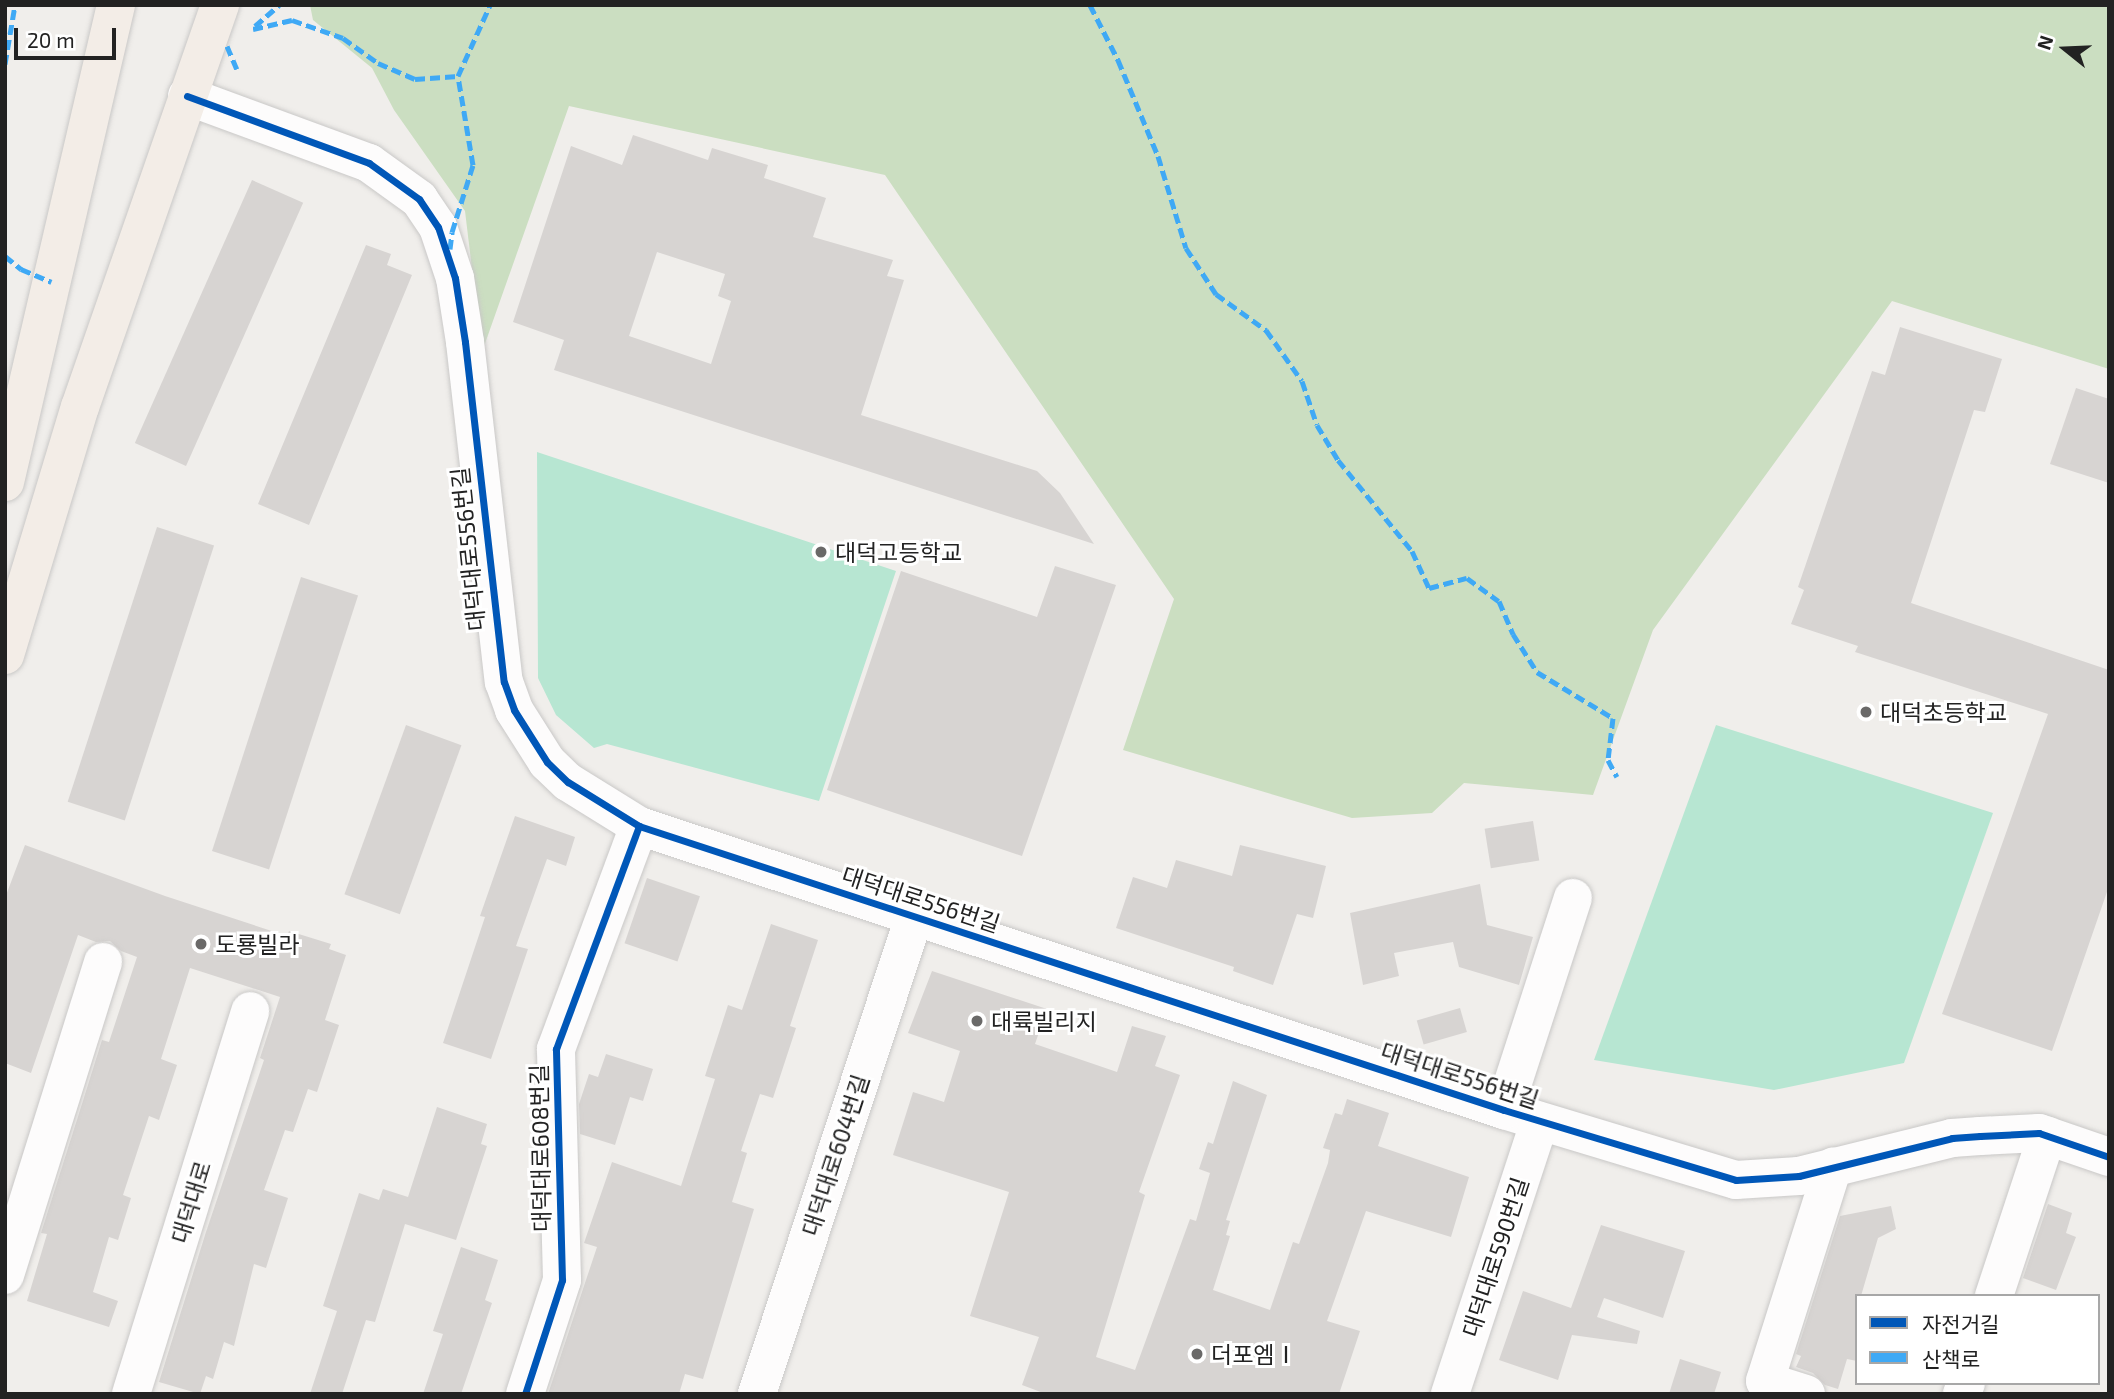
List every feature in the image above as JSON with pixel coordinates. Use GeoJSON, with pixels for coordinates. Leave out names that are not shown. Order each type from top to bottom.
{"type":"FeatureCollection","features":[{"type":"Feature","properties":{"kind":"main road"},"geometry":{"type":"LineString","coordinates":[[5,482],[116,5]]}},
{"type":"Feature","properties":{"kind":"main road"},"geometry":{"type":"LineString","coordinates":[[5,655],[80,407],[220,5]]}},
{"type":"Feature","properties":{"kind":"street","name":"대덕대로556번길"},"geometry":{"type":"LineString","coordinates":[[187,96],[369,163],[419,200],[438,227],[455,278],[465,342],[504,682],[514,710],[547,762],[568,782],[639,826],[1504,1110],[1736,1180],[1798,1176],[1952,1138],[2039,1133],[2109,1157]]}},
{"type":"Feature","properties":{"kind":"street","name":"대덕대로608번길"},"geometry":{"type":"LineString","coordinates":[[525,1394],[562,1280],[556,1049],[639,826]]}},
{"type":"Feature","properties":{"kind":"street"},"geometry":{"type":"LineString","coordinates":[[1504,1110],[1573,898]]}},
{"type":"Feature","properties":{"kind":"street","name":"대덕대로604번길"},"geometry":{"type":"LineString","coordinates":[[757,1394],[914,917]]}},
{"type":"Feature","properties":{"kind":"street"},"geometry":{"type":"LineString","coordinates":[[5,1275],[103,962]]}},
{"type":"Feature","properties":{"kind":"street","name":"대덕대로"},"geometry":{"type":"LineString","coordinates":[[131,1394],[250,1011]]}},
{"type":"Feature","properties":{"kind":"street","name":"대덕대로590번길"},"geometry":{"type":"LineString","coordinates":[[1450,1394],[1540,1121]]}},
{"type":"Feature","properties":{"kind":"street"},"geometry":{"type":"LineString","coordinates":[[1995,1294],[2047,1136]]}},
{"type":"Feature","properties":{"kind":"street"},"geometry":{"type":"LineString","coordinates":[[1806,1394],[1765,1381],[1833,1167]]}},
{"type":"Feature","properties":{"kind":"green space"},"geometry":{"type":"Polygon","coordinates":[[[310,5],[2109,5],[2109,369],[1892,301],[1653,630],[1593,795],[1464,783],[1432,813],[1352,818],[1123,750],[1174,599],[885,175],[569,106],[482,352],[465,211],[394,110],[372,68],[313,20],[310,5]]]}},
{"type":"Feature","properties":{"kind":"green space"},"geometry":{"type":"Polygon","coordinates":[[[537,452],[896,571],[819,801],[607,744],[594,748],[556,715],[538,678],[537,452]]]}},
{"type":"Feature","properties":{"kind":"green space"},"geometry":{"type":"Polygon","coordinates":[[[1716,725],[1993,813],[1904,1063],[1774,1090],[1594,1060],[1716,725]]]}},
{"type":"Feature","properties":{"kind":"building"},"geometry":{"type":"Polygon","coordinates":[[[633,135],[708,160],[712,148],[768,165],[764,178],[826,198],[813,237],[893,260],[887,276],[904,280],[861,415],[1037,471],[1060,493],[1094,544],[554,370],[564,340],[513,322],[571,146],[622,165],[633,135]],[[657,252],[629,336],[711,364],[731,301],[718,296],[725,274],[657,252]]]}},
{"type":"Feature","properties":{"kind":"building"},"geometry":{"type":"Polygon","coordinates":[[[252,180],[303,203],[186,466],[135,443],[252,180]]]}},
{"type":"Feature","properties":{"kind":"building"},"geometry":{"type":"Polygon","coordinates":[[[366,245],[391,254],[387,265],[412,275],[309,525],[258,504],[366,245]]]}},
{"type":"Feature","properties":{"kind":"building"},"geometry":{"type":"Polygon","coordinates":[[[1900,327],[2002,359],[1985,412],[1974,410],[1911,603],[2109,670],[2109,886],[2052,1051],[1942,1014],[2048,714],[1855,652],[1858,646],[1791,624],[1804,590],[1798,587],[1872,371],[1885,375],[1900,327]]]}},
{"type":"Feature","properties":{"kind":"building"},"geometry":{"type":"Polygon","coordinates":[[[2076,388],[2109,399],[2109,483],[2050,464],[2076,388]]]}},
{"type":"Feature","properties":{"kind":"building"},"geometry":{"type":"Polygon","coordinates":[[[157,527],[214,546],[125,820],[68,802],[157,527]]]}},
{"type":"Feature","properties":{"kind":"building"},"geometry":{"type":"Polygon","coordinates":[[[1055,566],[1116,585],[1022,856],[827,790],[901,571],[1037,617],[1055,566]]]}},
{"type":"Feature","properties":{"kind":"building"},"geometry":{"type":"Polygon","coordinates":[[[301,577],[358,596],[269,869],[212,851],[301,577]]]}},
{"type":"Feature","properties":{"kind":"building"},"geometry":{"type":"Polygon","coordinates":[[[406,725],[461,745],[400,914],[344,894],[406,725]]]}},
{"type":"Feature","properties":{"kind":"building"},"geometry":{"type":"Polygon","coordinates":[[[515,816],[575,837],[566,866],[547,859],[516,946],[528,949],[491,1059],[443,1043],[485,917],[480,916],[515,816]]]}},
{"type":"Feature","properties":{"kind":"building"},"geometry":{"type":"Polygon","coordinates":[[[1533,821],[1539,861],[1491,868],[1485,829],[1533,821]]]}},
{"type":"Feature","properties":{"kind":"building"},"geometry":{"type":"Polygon","coordinates":[[[25,845],[165,896],[287,936],[289,931],[331,944],[329,949],[346,955],[325,1020],[339,1025],[317,1092],[308,1089],[293,1132],[285,1130],[264,1190],[288,1198],[266,1268],[254,1264],[234,1346],[224,1342],[213,1379],[206,1376],[200,1394],[159,1382],[264,1060],[260,1058],[280,997],[190,968],[161,1059],[177,1065],[159,1120],[149,1116],[123,1195],[131,1198],[118,1240],[109,1237],[93,1292],[118,1301],[109,1327],[27,1301],[47,1234],[41,1233],[102,1040],[109,1042],[137,957],[121,951],[110,941],[96,942],[78,935],[31,1073],[5,1063],[5,898],[25,845]]]}},
{"type":"Feature","properties":{"kind":"building"},"geometry":{"type":"Polygon","coordinates":[[[1240,845],[1326,866],[1313,918],[1297,914],[1273,985],[1233,971],[1234,967],[1116,928],[1133,877],[1167,888],[1176,860],[1232,876],[1240,845]]]}},
{"type":"Feature","properties":{"kind":"building"},"geometry":{"type":"Polygon","coordinates":[[[647,878],[700,896],[677,961],[625,943],[647,878]]]}},
{"type":"Feature","properties":{"kind":"building"},"geometry":{"type":"Polygon","coordinates":[[[1480,884],[1487,925],[1533,937],[1519,985],[1459,967],[1453,942],[1394,953],[1399,976],[1363,985],[1350,913],[1480,884]]]}},
{"type":"Feature","properties":{"kind":"building"},"geometry":{"type":"Polygon","coordinates":[[[771,924],[818,940],[790,1026],[796,1028],[773,1098],[760,1094],[741,1151],[747,1153],[732,1202],[754,1209],[703,1379],[685,1374],[679,1394],[548,1394],[597,1247],[584,1243],[612,1162],[681,1186],[715,1079],[705,1076],[728,1005],[742,1010],[771,924]]]}},
{"type":"Feature","properties":{"kind":"building"},"geometry":{"type":"Polygon","coordinates":[[[932,971],[1047,1009],[1035,1044],[1117,1072],[1132,1026],[1166,1036],[1155,1066],[1180,1075],[1139,1192],[1145,1195],[1096,1357],[1135,1370],[1190,1219],[1196,1221],[1210,1173],[1199,1169],[1208,1142],[1213,1144],[1233,1081],[1267,1095],[1226,1220],[1230,1221],[1226,1235],[1230,1236],[1213,1290],[1270,1310],[1293,1242],[1299,1244],[1328,1163],[1330,1150],[1323,1148],[1335,1113],[1342,1115],[1347,1099],[1389,1113],[1378,1146],[1469,1177],[1451,1237],[1366,1211],[1327,1321],[1360,1331],[1339,1394],[1046,1394],[1022,1385],[1039,1337],[970,1316],[1009,1192],[893,1155],[913,1092],[944,1102],[960,1051],[908,1033],[932,971]]]}},
{"type":"Feature","properties":{"kind":"building"},"geometry":{"type":"Polygon","coordinates":[[[1460,1008],[1467,1032],[1424,1044],[1417,1020],[1460,1008]]]}},
{"type":"Feature","properties":{"kind":"building"},"geometry":{"type":"Polygon","coordinates":[[[606,1054],[653,1069],[643,1101],[630,1097],[615,1145],[580,1134],[579,1104],[589,1074],[598,1077],[606,1054]]]}},
{"type":"Feature","properties":{"kind":"building"},"geometry":{"type":"Polygon","coordinates":[[[437,1107],[487,1124],[481,1144],[487,1146],[456,1240],[405,1224],[375,1322],[366,1320],[342,1394],[310,1394],[337,1311],[323,1306],[359,1193],[379,1200],[383,1189],[408,1197],[437,1107]]]}},
{"type":"Feature","properties":{"kind":"building"},"geometry":{"type":"Polygon","coordinates":[[[2048,1204],[2072,1213],[2066,1233],[2076,1237],[2056,1290],[2023,1278],[2048,1204]]]}},
{"type":"Feature","properties":{"kind":"building"},"geometry":{"type":"Polygon","coordinates":[[[1891,1206],[1896,1229],[1878,1238],[1862,1294],[1855,1294],[1855,1361],[1847,1359],[1838,1389],[1825,1385],[1813,1373],[1796,1367],[1801,1356],[1796,1354],[1840,1216],[1891,1206]]]}},
{"type":"Feature","properties":{"kind":"building"},"geometry":{"type":"Polygon","coordinates":[[[1601,1225],[1685,1251],[1663,1318],[1604,1298],[1597,1317],[1640,1331],[1637,1344],[1572,1335],[1558,1380],[1499,1360],[1523,1291],[1571,1308],[1601,1225]]]}},
{"type":"Feature","properties":{"kind":"building"},"geometry":{"type":"Polygon","coordinates":[[[461,1247],[498,1260],[485,1300],[492,1303],[461,1394],[423,1394],[443,1334],[433,1331],[461,1247]]]}},
{"type":"Feature","properties":{"kind":"building"},"geometry":{"type":"Polygon","coordinates":[[[1680,1359],[1721,1372],[1714,1394],[1669,1394],[1680,1359]]]}},
{"type":"Feature","properties":{"kind":"marked path"},"geometry":{"type":"LineString","coordinates":[[5,64],[15,5]]}},
{"type":"Feature","properties":{"kind":"marked path"},"geometry":{"type":"LineString","coordinates":[[255,26],[279,5]]}},
{"type":"Feature","properties":{"kind":"marked path"},"geometry":{"type":"LineString","coordinates":[[450,249],[452,232],[473,165],[458,76],[490,5]]}},
{"type":"Feature","properties":{"kind":"marked path"},"geometry":{"type":"LineString","coordinates":[[1090,5],[1118,60],[1158,156],[1186,248],[1216,294],[1266,330],[1302,381],[1317,425],[1338,460],[1412,551],[1429,588],[1467,578],[1499,601],[1513,634],[1537,672],[1613,718],[1608,760],[1617,777]]}},
{"type":"Feature","properties":{"kind":"marked path"},"geometry":{"type":"LineString","coordinates":[[253,29],[292,20],[343,38],[378,63],[415,79],[458,76]]}},
{"type":"Feature","properties":{"kind":"marked path"},"geometry":{"type":"LineString","coordinates":[[227,46],[237,69]]}},
{"type":"Feature","properties":{"kind":"marked path"},"geometry":{"type":"LineString","coordinates":[[5,256],[21,269],[51,282]]}},
{"type":"Feature","properties":{"kind":"cycle path"},"geometry":{"type":"LineString","coordinates":[[187,96],[369,163],[419,199],[438,227],[455,278],[465,342],[504,682],[514,710],[547,762],[568,782],[639,826],[1504,1110],[1736,1180],[1799,1176],[1952,1138],[1980,1136],[2039,1133],[2109,1157]]}},
{"type":"Feature","properties":{"kind":"cycle path"},"geometry":{"type":"LineString","coordinates":[[525,1394],[562,1280],[556,1049],[639,826]]}},
{"type":"Feature","properties":{"kind":"place","name":"대덕고등학교"},"geometry":{"type":"Point","coordinates":[821,552]}},
{"type":"Feature","properties":{"kind":"place","name":"대덕초등학교"},"geometry":{"type":"Point","coordinates":[1866,712]}},
{"type":"Feature","properties":{"kind":"place","name":"도룡빌라"},"geometry":{"type":"Point","coordinates":[201,944]}},
{"type":"Feature","properties":{"kind":"place","name":"대륙빌리지"},"geometry":{"type":"Point","coordinates":[977,1021]}},
{"type":"Feature","properties":{"kind":"place","name":"더포엠Ⅰ"},"geometry":{"type":"Point","coordinates":[1197,1354]}}]}
